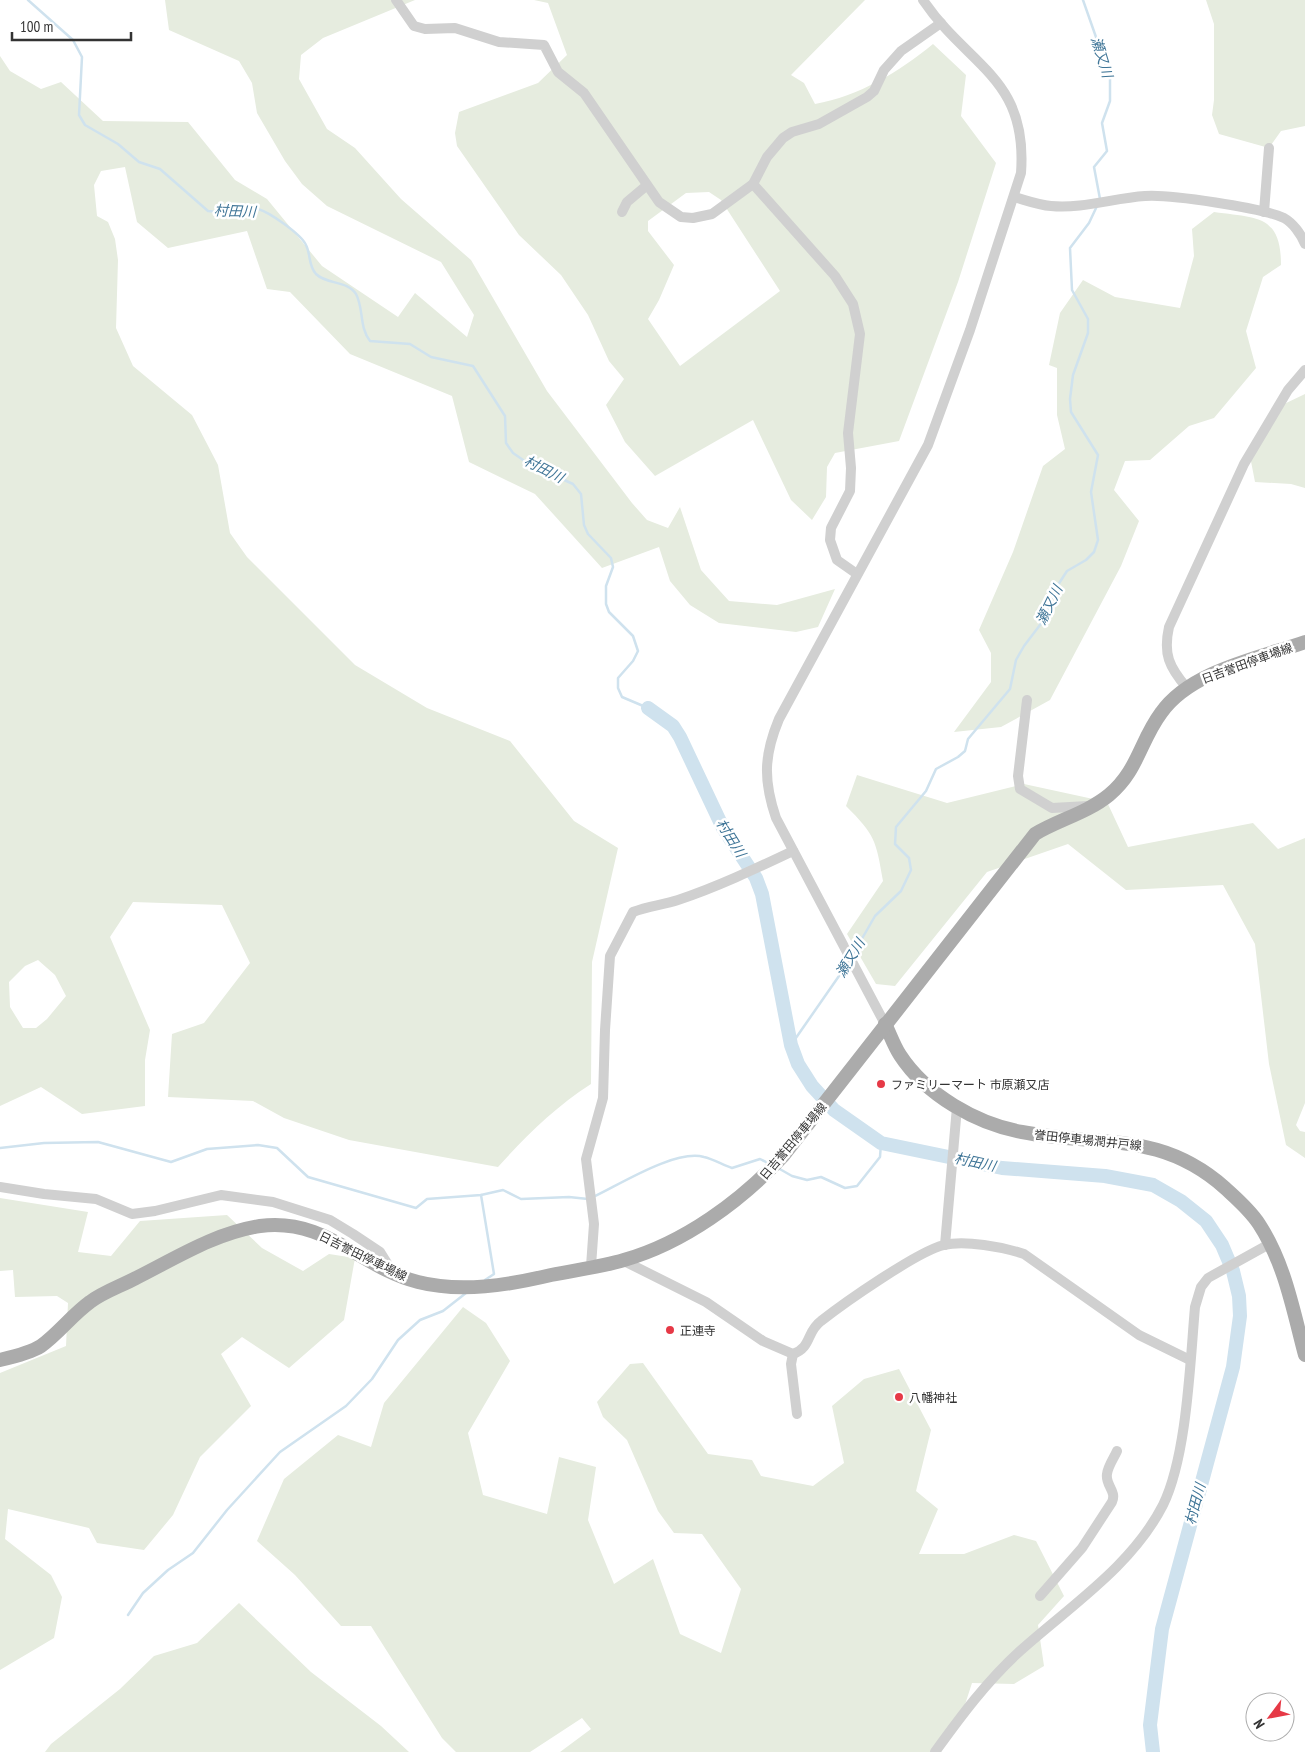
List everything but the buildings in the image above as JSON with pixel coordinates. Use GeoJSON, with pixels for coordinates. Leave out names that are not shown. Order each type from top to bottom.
{"type":"FeatureCollection","features":[{"type":"Feature","properties":{"kind":"main road","name":"日吉誉田停車場線"},"geometry":{"type":"LineString","coordinates":[[0,1360],[40,1347],[91,1301],[220,1236],[260,1226],[283,1226],[313,1232],[337,1241],[393,1273],[417,1282],[441,1286],[480,1286],[517,1283],[624,1260],[703,1224],[733,1203],[760,1180],[806,1126],[1035,834],[1094,806],[1109,795],[1126,778],[1140,755],[1161,711],[1187,688],[1217,672],[1305,642]]}},
{"type":"Feature","properties":{"kind":"main road","name":"誉田停車場潤井戸線"},"geometry":{"type":"LineString","coordinates":[[886,1024],[900,1054],[910,1068],[957,1107],[991,1124],[1023,1132],[1125,1142],[1179,1157],[1213,1177],[1238,1199],[1258,1222],[1271,1243],[1286,1284],[1305,1355]]}},
{"type":"Feature","properties":{"kind":"street"},"geometry":{"type":"LineString","coordinates":[[396,0],[414,26],[455,28],[500,42],[544,45],[558,72],[584,93],[646,186],[664,207],[687,218],[712,214],[753,184],[767,157],[783,138],[792,132],[819,124],[867,97],[874,91],[884,70],[901,51],[941,23]]}},
{"type":"Feature","properties":{"kind":"street"},"geometry":{"type":"LineString","coordinates":[[886,1024],[847,956],[776,818],[766,786],[770,740],[786,704],[928,445],[970,330],[1021,173],[1023,148],[1016,113],[1002,88],[941,23],[923,0]]}},
{"type":"Feature","properties":{"kind":"street"},"geometry":{"type":"LineString","coordinates":[[1264,212],[1268,148]]}},
{"type":"Feature","properties":{"kind":"street"},"geometry":{"type":"LineString","coordinates":[[753,184],[835,276],[854,304],[860,334],[848,433],[851,468],[850,491],[831,528],[830,540],[837,560],[857,574]]}},
{"type":"Feature","properties":{"kind":"street"},"geometry":{"type":"LineString","coordinates":[[622,212],[627,202],[646,186]]}},
{"type":"Feature","properties":{"kind":"street"},"geometry":{"type":"LineString","coordinates":[[1014,197],[1049,206],[1076,206],[1146,196],[1168,196],[1264,212],[1284,218],[1301,228],[1305,244]]}},
{"type":"Feature","properties":{"kind":"street"},"geometry":{"type":"LineString","coordinates":[[1187,688],[1169,662],[1166,644],[1170,627],[1244,464],[1288,390],[1305,370]]}},
{"type":"Feature","properties":{"kind":"street"},"geometry":{"type":"LineString","coordinates":[[1027,700],[1018,776],[1020,789],[1052,808],[1094,806]]}},
{"type":"Feature","properties":{"kind":"street"},"geometry":{"type":"LineString","coordinates":[[591,1266],[594,1224],[586,1159],[604,1098],[605,1030],[610,956],[633,912],[651,905],[676,901],[724,883],[793,851]]}},
{"type":"Feature","properties":{"kind":"street"},"geometry":{"type":"LineString","coordinates":[[945,1245],[952,1187],[957,1107]]}},
{"type":"Feature","properties":{"kind":"street"},"geometry":{"type":"LineString","coordinates":[[0,1187],[96,1199],[132,1214],[155,1211],[220,1195],[273,1202],[330,1220],[380,1252],[393,1273]]}},
{"type":"Feature","properties":{"kind":"street"},"geometry":{"type":"LineString","coordinates":[[935,1752],[996,1675],[1121,1563],[1149,1527],[1163,1505],[1178,1458],[1196,1298],[1208,1278],[1271,1243]]}},
{"type":"Feature","properties":{"kind":"street"},"geometry":{"type":"LineString","coordinates":[[793,1354],[806,1347],[812,1331],[822,1320],[911,1261],[945,1245],[1001,1246],[1024,1254],[1139,1335],[1190,1360]]}},
{"type":"Feature","properties":{"kind":"street"},"geometry":{"type":"LineString","coordinates":[[624,1260],[706,1302],[763,1341],[793,1354]]}},
{"type":"Feature","properties":{"kind":"street"},"geometry":{"type":"LineString","coordinates":[[793,1354],[791,1364],[797,1414]]}},
{"type":"Feature","properties":{"kind":"street"},"geometry":{"type":"LineString","coordinates":[[1040,1596],[1082,1548],[1112,1502],[1114,1493],[1107,1474],[1117,1451]]}},
{"type":"Feature","properties":{"kind":"shaded area"},"geometry":{"type":"Polygon","coordinates":[[[165,0],[415,0],[323,38],[301,55],[299,79],[327,129],[355,148],[401,199],[471,260],[547,391],[647,520],[668,528],[680,507],[701,570],[729,601],[777,605],[835,589],[818,627],[796,632],[719,623],[690,605],[670,581],[659,547],[602,568],[535,494],[469,462],[452,396],[350,354],[290,292],[267,289],[247,231],[168,248],[137,222],[125,167],[101,171],[94,185],[97,216],[108,222],[115,239],[118,260],[116,328],[133,366],[192,415],[218,465],[230,533],[247,557],[355,665],[427,708],[510,741],[574,821],[618,848],[592,962],[591,1084],[565,1102],[542,1122],[498,1167],[349,1140],[284,1118],[253,1101],[168,1097],[172,1034],[204,1023],[250,963],[222,905],[133,902],[110,937],[150,1030],[145,1060],[145,1106],[82,1114],[41,1087],[0,1106],[0,56],[10,71],[41,89],[61,82],[103,121],[188,122],[235,180],[267,199],[322,266],[398,317],[415,293],[467,337],[474,315],[441,262],[327,206],[302,184],[285,161],[257,113],[252,83],[239,61],[169,30],[165,0]],[[38,960],[25,966],[9,982],[10,1007],[23,1028],[36,1028],[47,1019],[66,996],[55,975],[38,960]]]}},
{"type":"Feature","properties":{"kind":"shaded area"},"geometry":{"type":"Polygon","coordinates":[[[534,0],[865,0],[791,75],[804,83],[815,104],[847,95],[878,82],[933,44],[966,75],[961,116],[996,163],[958,282],[899,441],[835,453],[827,467],[826,497],[812,520],[791,500],[753,420],[655,476],[625,442],[606,405],[624,379],[609,361],[588,315],[561,275],[519,235],[457,146],[455,133],[459,112],[538,83],[567,55],[548,3],[534,0]],[[709,192],[686,193],[648,221],[648,231],[674,265],[659,300],[648,319],[680,366],[780,291],[721,200],[709,192]]]}},
{"type":"Feature","properties":{"kind":"shaded area"},"geometry":{"type":"Polygon","coordinates":[[[1206,0],[1305,0],[1305,126],[1281,131],[1269,148],[1219,134],[1212,115],[1214,100],[1214,24],[1206,0]]]}},
{"type":"Feature","properties":{"kind":"shaded area"},"geometry":{"type":"Polygon","coordinates":[[[1214,212],[1254,218],[1263,222],[1271,227],[1280,248],[1281,265],[1263,277],[1246,331],[1256,368],[1214,418],[1189,426],[1150,460],[1125,461],[1114,490],[1139,521],[1121,566],[1050,700],[1001,727],[954,732],[991,682],[991,653],[979,630],[1013,552],[1043,466],[1065,449],[1057,415],[1057,368],[1049,365],[1060,313],[1083,280],[1115,297],[1180,308],[1194,256],[1192,229],[1214,212]]]}},
{"type":"Feature","properties":{"kind":"shaded area"},"geometry":{"type":"Polygon","coordinates":[[[1305,394],[1305,488],[1291,484],[1255,482],[1249,451],[1282,405],[1305,394]]]}},
{"type":"Feature","properties":{"kind":"shaded area"},"geometry":{"type":"Polygon","coordinates":[[[857,775],[947,803],[1024,784],[1107,802],[1128,847],[1253,823],[1278,849],[1305,838],[1305,1103],[1296,1125],[1300,1131],[1305,1132],[1305,1158],[1286,1145],[1269,1064],[1255,944],[1223,885],[1126,890],[1068,844],[987,872],[895,986],[876,984],[847,934],[883,881],[873,839],[863,824],[846,806],[857,775]]]}},
{"type":"Feature","properties":{"kind":"shaded area"},"geometry":{"type":"Polygon","coordinates":[[[0,1198],[88,1212],[78,1252],[111,1256],[140,1221],[227,1215],[262,1248],[303,1271],[329,1254],[355,1258],[344,1320],[289,1368],[242,1337],[221,1354],[251,1406],[200,1457],[173,1515],[144,1550],[97,1543],[89,1528],[8,1509],[5,1539],[51,1575],[62,1597],[54,1638],[0,1670],[0,1373],[66,1346],[68,1303],[57,1296],[15,1297],[13,1270],[0,1271],[0,1198]]]}},
{"type":"Feature","properties":{"kind":"shaded area"},"geometry":{"type":"Polygon","coordinates":[[[463,1307],[486,1323],[510,1361],[468,1433],[483,1495],[547,1514],[559,1457],[596,1467],[588,1520],[614,1584],[653,1559],[680,1634],[721,1653],[741,1589],[702,1534],[674,1533],[658,1511],[627,1440],[603,1417],[597,1402],[630,1364],[643,1363],[708,1454],[752,1460],[761,1476],[813,1486],[844,1463],[832,1406],[864,1379],[899,1369],[931,1430],[916,1491],[938,1509],[919,1554],[964,1554],[1014,1535],[1036,1541],[1064,1596],[1038,1625],[1044,1666],[1014,1684],[972,1683],[959,1723],[941,1752],[560,1752],[591,1729],[582,1718],[530,1752],[456,1752],[442,1738],[371,1626],[341,1626],[295,1575],[257,1541],[284,1479],[338,1435],[371,1447],[384,1403],[463,1307]]]}},
{"type":"Feature","properties":{"kind":"shaded area"},"geometry":{"type":"Polygon","coordinates":[[[239,1603],[311,1672],[381,1726],[409,1752],[45,1752],[51,1744],[120,1689],[154,1656],[197,1643],[239,1603]]]}},
{"type":"Feature","properties":{"kind":"waterway","name":"村田川"},"geometry":{"type":"LineString","coordinates":[[28,0],[73,40],[82,57],[79,115],[85,125],[118,144],[139,162],[160,169],[208,211],[214,212],[239,208],[258,209],[284,224],[303,240],[316,274],[326,280],[342,284],[356,294],[364,330],[370,341],[410,344],[431,357],[473,366],[505,416],[506,443],[513,453],[529,464],[573,484],[581,494],[584,525],[588,534],[611,558],[613,567],[606,586],[606,604],[609,612],[633,636],[638,651],[633,661],[618,678],[618,688],[622,697],[648,708]]}},
{"type":"Feature","properties":{"kind":"waterway","name":"瀬又川"},"geometry":{"type":"LineString","coordinates":[[1083,0],[1110,77],[1110,101],[1102,123],[1107,151],[1094,167],[1100,199]]}},
{"type":"Feature","properties":{"kind":"waterway","name":"瀬又川"},"geometry":{"type":"LineString","coordinates":[[852,956],[875,916],[901,891],[911,870],[909,858],[895,844],[896,827],[926,791],[936,769],[965,751],[968,739],[1010,689],[1016,660],[1043,621],[1056,588],[1067,571],[1086,560],[1094,552],[1098,540],[1091,492],[1098,455],[1071,412],[1070,399],[1073,375],[1088,333],[1088,319],[1072,290],[1070,248],[1089,223],[1097,206]]}},
{"type":"Feature","properties":{"kind":"waterway","name":"村田川"},"geometry":{"type":"LineString","coordinates":[[648,708],[673,726],[680,737],[723,828],[756,878],[762,894],[791,1045],[798,1064],[812,1086],[834,1110],[881,1143],[1002,1168],[1105,1176],[1153,1185],[1181,1201],[1206,1221],[1222,1245],[1233,1271],[1239,1296],[1240,1316],[1233,1367],[1162,1629],[1150,1725],[1153,1752]]}},
{"type":"Feature","properties":{"kind":"waterway","name":"瀬又川"},"geometry":{"type":"LineString","coordinates":[[791,1045],[848,963]]}},
{"type":"Feature","properties":{"kind":"waterway"},"geometry":{"type":"LineString","coordinates":[[0,1148],[44,1143],[98,1142],[171,1162],[207,1149],[258,1145],[277,1148],[308,1177],[416,1208],[427,1199],[481,1195],[503,1190],[521,1199],[569,1197],[588,1199]]}},
{"type":"Feature","properties":{"kind":"waterway"},"geometry":{"type":"LineString","coordinates":[[778,1168],[792,1176],[807,1180],[821,1177],[845,1188],[857,1186],[880,1157],[881,1143]]}},
{"type":"Feature","properties":{"kind":"waterway"},"geometry":{"type":"LineString","coordinates":[[593,1197],[647,1170],[678,1158],[704,1157],[732,1168],[760,1159],[768,1163]]}},
{"type":"Feature","properties":{"kind":"waterway"},"geometry":{"type":"LineString","coordinates":[[481,1195],[494,1274],[485,1280]]}},
{"type":"Feature","properties":{"kind":"waterway"},"geometry":{"type":"LineString","coordinates":[[128,1615],[143,1593],[168,1570],[193,1553],[227,1510],[280,1452],[346,1406],[372,1379],[398,1340],[420,1320],[443,1311],[466,1293]]}},
{"type":"Feature","properties":{"kind":"place","name":"ファミリーマート 市原瀬又店"},"geometry":{"type":"Point","coordinates":[881,1084]}},
{"type":"Feature","properties":{"kind":"place","name":"正連寺"},"geometry":{"type":"Point","coordinates":[670,1330]}},
{"type":"Feature","properties":{"kind":"place","name":"八幡神社"},"geometry":{"type":"Point","coordinates":[899,1397]}}]}
